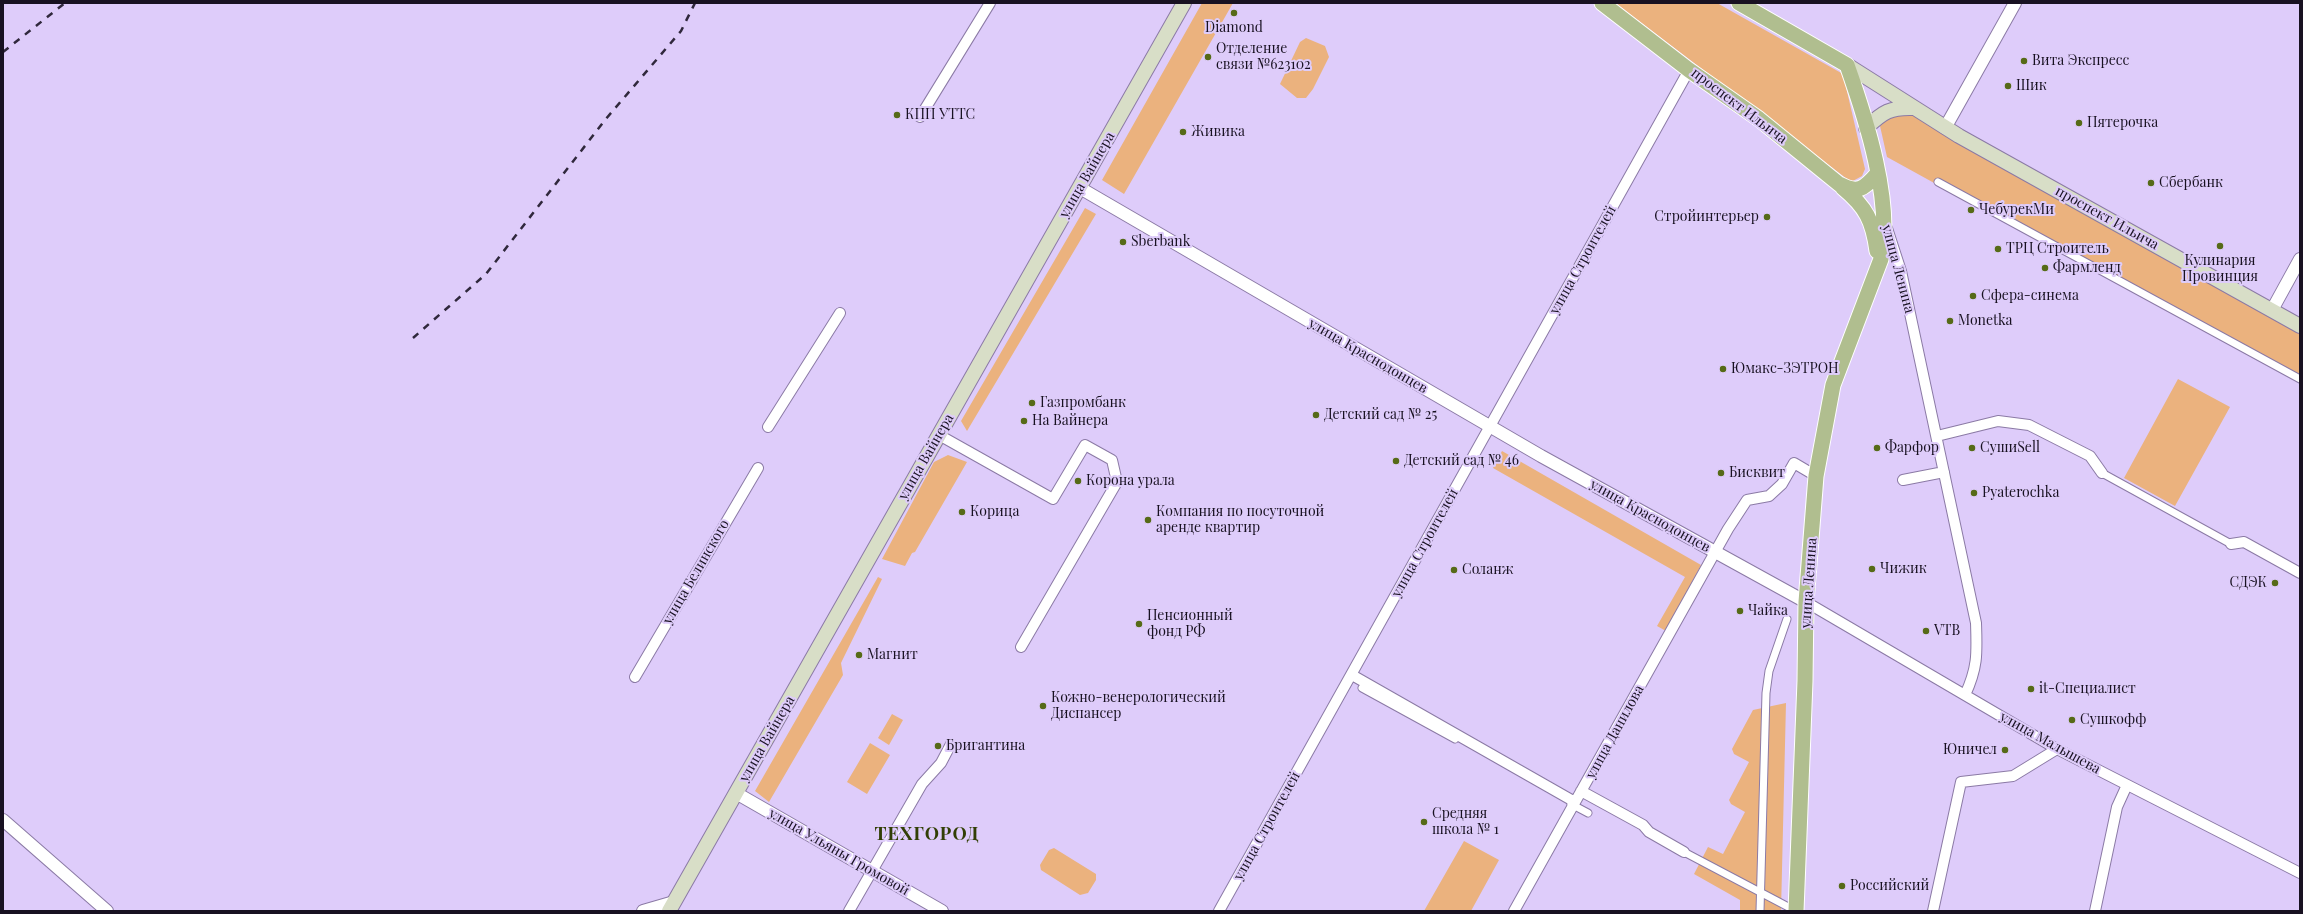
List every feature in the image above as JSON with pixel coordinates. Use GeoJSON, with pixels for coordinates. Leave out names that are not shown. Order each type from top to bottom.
{"type":"FeatureCollection","features":[{"type":"Feature","properties":{"kind":"main road","name":"улица Вайнера"},"geometry":{"type":"LineString","coordinates":[[671,907],[1184,3]]}},
{"type":"Feature","properties":{"kind":"main road","name":"проспект Ильича"},"geometry":{"type":"LineString","coordinates":[[1602,3],[1689,70],[1759,119],[1839,184],[1850,190],[1857,190],[1867,185],[1877,174]]}},
{"type":"Feature","properties":{"kind":"main road","name":"проспект Ильича"},"geometry":{"type":"LineString","coordinates":[[1739,3],[1847,65],[1945,128],[2300,326]]}},
{"type":"Feature","properties":{"kind":"main road","name":"улица Ленина"},"geometry":{"type":"LineString","coordinates":[[1796,911],[1805,681],[1806,602],[1816,476],[1833,385],[1879,266],[1884,244],[1884,217],[1877,174],[1866,128],[1847,65]]}},
{"type":"Feature","properties":{"kind":"main road"},"geometry":{"type":"LineString","coordinates":[[1866,128],[1882,113],[1899,108],[1914,108]]}},
{"type":"Feature","properties":{"kind":"main road","name":"улица Ленина"},"geometry":{"type":"LineString","coordinates":[[1839,184],[1861,203],[1866,212],[1873,230],[1879,266]]}},
{"type":"Feature","properties":{"kind":"street"},"geometry":{"type":"LineString","coordinates":[[920,117],[990,3]]}},
{"type":"Feature","properties":{"kind":"street"},"geometry":{"type":"LineString","coordinates":[[1945,128],[2015,3]]}},
{"type":"Feature","properties":{"kind":"street","name":"улица Строителей"},"geometry":{"type":"LineString","coordinates":[[1219,911],[1689,70]]}},
{"type":"Feature","properties":{"kind":"street"},"geometry":{"type":"LineString","coordinates":[[1938,182],[2300,379]]}},
{"type":"Feature","properties":{"kind":"street","name":"улица Краснодонцев"},"geometry":{"type":"LineString","coordinates":[[1080,188],[1489,426],[1806,602]]}},
{"type":"Feature","properties":{"kind":"street","name":"улица Ленина"},"geometry":{"type":"LineString","coordinates":[[1884,217],[1901,271],[1976,623],[1977,662],[1973,679],[1965,695]]}},
{"type":"Feature","properties":{"kind":"street"},"geometry":{"type":"LineString","coordinates":[[2272,310],[2300,259]]}},
{"type":"Feature","properties":{"kind":"street"},"geometry":{"type":"LineString","coordinates":[[768,427],[840,313]]}},
{"type":"Feature","properties":{"kind":"street"},"geometry":{"type":"LineString","coordinates":[[1937,436],[1998,422],[2010,421],[2029,425],[2090,456],[2102,473],[2231,544],[2244,542],[2300,573]]}},
{"type":"Feature","properties":{"kind":"street"},"geometry":{"type":"LineString","coordinates":[[939,435],[1053,499],[1085,445],[1112,460],[1117,482],[1021,647]]}},
{"type":"Feature","properties":{"kind":"street","name":"улица Данилова"},"geometry":{"type":"LineString","coordinates":[[1514,911],[1716,552],[1747,500],[1769,496],[1782,484],[1794,463],[1816,476]]}},
{"type":"Feature","properties":{"kind":"street","name":"улица Белинского"},"geometry":{"type":"LineString","coordinates":[[635,677],[758,468]]}},
{"type":"Feature","properties":{"kind":"street"},"geometry":{"type":"LineString","coordinates":[[1903,480],[1944,472]]}},
{"type":"Feature","properties":{"kind":"street","name":"улица Малышева"},"geometry":{"type":"LineString","coordinates":[[1806,602],[2057,749],[2300,873]]}},
{"type":"Feature","properties":{"kind":"street"},"geometry":{"type":"LineString","coordinates":[[1760,911],[1766,693],[1769,671],[1787,619]]}},
{"type":"Feature","properties":{"kind":"street"},"geometry":{"type":"LineString","coordinates":[[1352,674],[1588,813]]}},
{"type":"Feature","properties":{"kind":"street"},"geometry":{"type":"LineString","coordinates":[[1362,688],[1574,804]]}},
{"type":"Feature","properties":{"kind":"street"},"geometry":{"type":"LineString","coordinates":[[849,911],[922,784],[941,763],[952,744]]}},
{"type":"Feature","properties":{"kind":"street"},"geometry":{"type":"LineString","coordinates":[[1933,911],[1961,782],[2013,776],[2057,749]]}},
{"type":"Feature","properties":{"kind":"street"},"geometry":{"type":"LineString","coordinates":[[2095,911],[2117,807],[2127,785]]}},
{"type":"Feature","properties":{"kind":"street"},"geometry":{"type":"LineString","coordinates":[[1581,791],[1643,825],[1649,832],[1684,852],[1796,911]]}},
{"type":"Feature","properties":{"kind":"street","name":"улица Ульяны Громовой"},"geometry":{"type":"LineString","coordinates":[[736,793],[942,911]]}},
{"type":"Feature","properties":{"kind":"street"},"geometry":{"type":"LineString","coordinates":[[3,820],[107,911]]}},
{"type":"Feature","properties":{"kind":"street"},"geometry":{"type":"LineString","coordinates":[[643,911],[671,907]]}},
{"type":"Feature","properties":{"kind":"shaded area"},"geometry":{"type":"Polygon","coordinates":[[[1202,3],[1233,3],[1124,194],[1102,180],[1202,3]]]}},
{"type":"Feature","properties":{"kind":"shaded area"},"geometry":{"type":"Polygon","coordinates":[[[1615,3],[1717,3],[1843,74],[1865,169],[1862,176],[1851,182],[1615,3]]]}},
{"type":"Feature","properties":{"kind":"shaded area"},"geometry":{"type":"Polygon","coordinates":[[[1306,38],[1325,46],[1329,57],[1313,89],[1306,98],[1297,98],[1280,84],[1300,42],[1306,38]]]}},
{"type":"Feature","properties":{"kind":"shaded area"},"geometry":{"type":"Polygon","coordinates":[[[1912,114],[2300,330],[2300,381],[2102,271],[2063,254],[1887,157],[1880,126],[1886,116],[1912,114]]]}},
{"type":"Feature","properties":{"kind":"shaded area"},"geometry":{"type":"Polygon","coordinates":[[[1085,208],[1096,214],[967,431],[961,421],[1085,208]]]}},
{"type":"Feature","properties":{"kind":"shaded area"},"geometry":{"type":"Polygon","coordinates":[[[2178,379],[2230,407],[2175,506],[2124,478],[2178,379]]]}},
{"type":"Feature","properties":{"kind":"shaded area"},"geometry":{"type":"Polygon","coordinates":[[[1502,451],[1701,565],[1666,631],[1657,626],[1685,577],[1493,468],[1502,451]]]}},
{"type":"Feature","properties":{"kind":"shaded area"},"geometry":{"type":"Polygon","coordinates":[[[948,455],[967,462],[915,552],[912,553],[905,566],[882,559],[934,462],[948,455]]]}},
{"type":"Feature","properties":{"kind":"shaded area"},"geometry":{"type":"Polygon","coordinates":[[[878,577],[882,579],[841,663],[843,675],[769,802],[755,791],[878,577]]]}},
{"type":"Feature","properties":{"kind":"shaded area"},"geometry":{"type":"Polygon","coordinates":[[[1786,703],[1781,911],[1740,911],[1740,900],[1694,874],[1708,847],[1723,854],[1745,812],[1731,804],[1729,800],[1749,762],[1734,754],[1732,749],[1753,710],[1786,703]]]}},
{"type":"Feature","properties":{"kind":"shaded area"},"geometry":{"type":"Polygon","coordinates":[[[892,714],[903,720],[889,745],[878,738],[892,714]]]}},
{"type":"Feature","properties":{"kind":"shaded area"},"geometry":{"type":"Polygon","coordinates":[[[870,743],[890,755],[867,794],[847,782],[870,743]]]}},
{"type":"Feature","properties":{"kind":"shaded area"},"geometry":{"type":"Polygon","coordinates":[[[1464,841],[1499,860],[1471,911],[1424,911],[1464,841]]]}},
{"type":"Feature","properties":{"kind":"shaded area"},"geometry":{"type":"Polygon","coordinates":[[[1054,848],[1096,874],[1096,880],[1088,893],[1080,895],[1041,870],[1040,865],[1049,850],[1054,848]]]}},
{"type":"Feature","properties":{"kind":"railway"},"geometry":{"type":"LineString","coordinates":[[3,52],[65,3]]}},
{"type":"Feature","properties":{"kind":"railway"},"geometry":{"type":"LineString","coordinates":[[413,338],[486,274],[605,120],[681,31],[695,3]]}},
{"type":"Feature","properties":{"kind":"place","name":"Diamond"},"geometry":{"type":"Point","coordinates":[1234,13]}},
{"type":"Feature","properties":{"kind":"place","name":"Отделение связи №623102"},"geometry":{"type":"Point","coordinates":[1208,57]}},
{"type":"Feature","properties":{"kind":"place","name":"Вита Экспресс"},"geometry":{"type":"Point","coordinates":[2024,61]}},
{"type":"Feature","properties":{"kind":"place","name":"Шик"},"geometry":{"type":"Point","coordinates":[2008,86]}},
{"type":"Feature","properties":{"kind":"place","name":"КПП УТТС"},"geometry":{"type":"Point","coordinates":[897,115]}},
{"type":"Feature","properties":{"kind":"place","name":"Пятерочка"},"geometry":{"type":"Point","coordinates":[2079,123]}},
{"type":"Feature","properties":{"kind":"place","name":"Живика"},"geometry":{"type":"Point","coordinates":[1183,132]}},
{"type":"Feature","properties":{"kind":"place","name":"Сбербанк"},"geometry":{"type":"Point","coordinates":[2151,183]}},
{"type":"Feature","properties":{"kind":"place","name":"ЧебурекМи"},"geometry":{"type":"Point","coordinates":[1971,210]}},
{"type":"Feature","properties":{"kind":"place","name":"Стройинтерьер"},"geometry":{"type":"Point","coordinates":[1767,217]}},
{"type":"Feature","properties":{"kind":"place","name":"Sberbank"},"geometry":{"type":"Point","coordinates":[1123,242]}},
{"type":"Feature","properties":{"kind":"place","name":"Кулинария Провинция"},"geometry":{"type":"Point","coordinates":[2220,246]}},
{"type":"Feature","properties":{"kind":"place","name":"ТРЦ Строитель"},"geometry":{"type":"Point","coordinates":[1998,249]}},
{"type":"Feature","properties":{"kind":"place","name":"Фармленд"},"geometry":{"type":"Point","coordinates":[2045,268]}},
{"type":"Feature","properties":{"kind":"place","name":"Сфера-синема"},"geometry":{"type":"Point","coordinates":[1973,296]}},
{"type":"Feature","properties":{"kind":"place","name":"Monetka"},"geometry":{"type":"Point","coordinates":[1950,321]}},
{"type":"Feature","properties":{"kind":"place","name":"Юмакс-ЗЭТРОН"},"geometry":{"type":"Point","coordinates":[1723,369]}},
{"type":"Feature","properties":{"kind":"place","name":"Газпромбанк"},"geometry":{"type":"Point","coordinates":[1032,403]}},
{"type":"Feature","properties":{"kind":"place","name":"Детский сад № 25"},"geometry":{"type":"Point","coordinates":[1316,415]}},
{"type":"Feature","properties":{"kind":"place","name":"На Вайнера"},"geometry":{"type":"Point","coordinates":[1024,421]}},
{"type":"Feature","properties":{"kind":"place","name":"Фарфор"},"geometry":{"type":"Point","coordinates":[1877,448]}},
{"type":"Feature","properties":{"kind":"place","name":"СушиSell"},"geometry":{"type":"Point","coordinates":[1972,448]}},
{"type":"Feature","properties":{"kind":"place","name":"Детский сад № 46"},"geometry":{"type":"Point","coordinates":[1396,461]}},
{"type":"Feature","properties":{"kind":"place","name":"Бисквит"},"geometry":{"type":"Point","coordinates":[1721,473]}},
{"type":"Feature","properties":{"kind":"place","name":"Корона урала"},"geometry":{"type":"Point","coordinates":[1078,481]}},
{"type":"Feature","properties":{"kind":"place","name":"Pyaterochka"},"geometry":{"type":"Point","coordinates":[1974,493]}},
{"type":"Feature","properties":{"kind":"place","name":"Корица"},"geometry":{"type":"Point","coordinates":[962,512]}},
{"type":"Feature","properties":{"kind":"place","name":"Компания по посуточной аренде квартир"},"geometry":{"type":"Point","coordinates":[1148,520]}},
{"type":"Feature","properties":{"kind":"place","name":"Чижик"},"geometry":{"type":"Point","coordinates":[1872,569]}},
{"type":"Feature","properties":{"kind":"place","name":"Соланж"},"geometry":{"type":"Point","coordinates":[1454,570]}},
{"type":"Feature","properties":{"kind":"place","name":"СДЭК"},"geometry":{"type":"Point","coordinates":[2275,583]}},
{"type":"Feature","properties":{"kind":"place","name":"Чайка"},"geometry":{"type":"Point","coordinates":[1740,611]}},
{"type":"Feature","properties":{"kind":"place","name":"Пенсионный фонд РФ"},"geometry":{"type":"Point","coordinates":[1139,624]}},
{"type":"Feature","properties":{"kind":"place","name":"VTB"},"geometry":{"type":"Point","coordinates":[1926,631]}},
{"type":"Feature","properties":{"kind":"place","name":"Магнит"},"geometry":{"type":"Point","coordinates":[859,655]}},
{"type":"Feature","properties":{"kind":"place","name":"it-Специалист"},"geometry":{"type":"Point","coordinates":[2031,689]}},
{"type":"Feature","properties":{"kind":"place","name":"Кожно-венерологический Диспансер"},"geometry":{"type":"Point","coordinates":[1043,706]}},
{"type":"Feature","properties":{"kind":"place","name":"Сушкофф"},"geometry":{"type":"Point","coordinates":[2072,720]}},
{"type":"Feature","properties":{"kind":"place","name":"Бригантина"},"geometry":{"type":"Point","coordinates":[938,746]}},
{"type":"Feature","properties":{"kind":"place","name":"Юничел"},"geometry":{"type":"Point","coordinates":[2005,750]}},
{"type":"Feature","properties":{"kind":"place","name":"Средняя школа № 1"},"geometry":{"type":"Point","coordinates":[1424,822]}},
{"type":"Feature","properties":{"kind":"place","name":"Российский"},"geometry":{"type":"Point","coordinates":[1842,886]}},
{"type":"Feature","properties":{"kind":"district","name":"ТЕХГОРОД"},"geometry":{"type":"Point","coordinates":[927,834]}}]}
